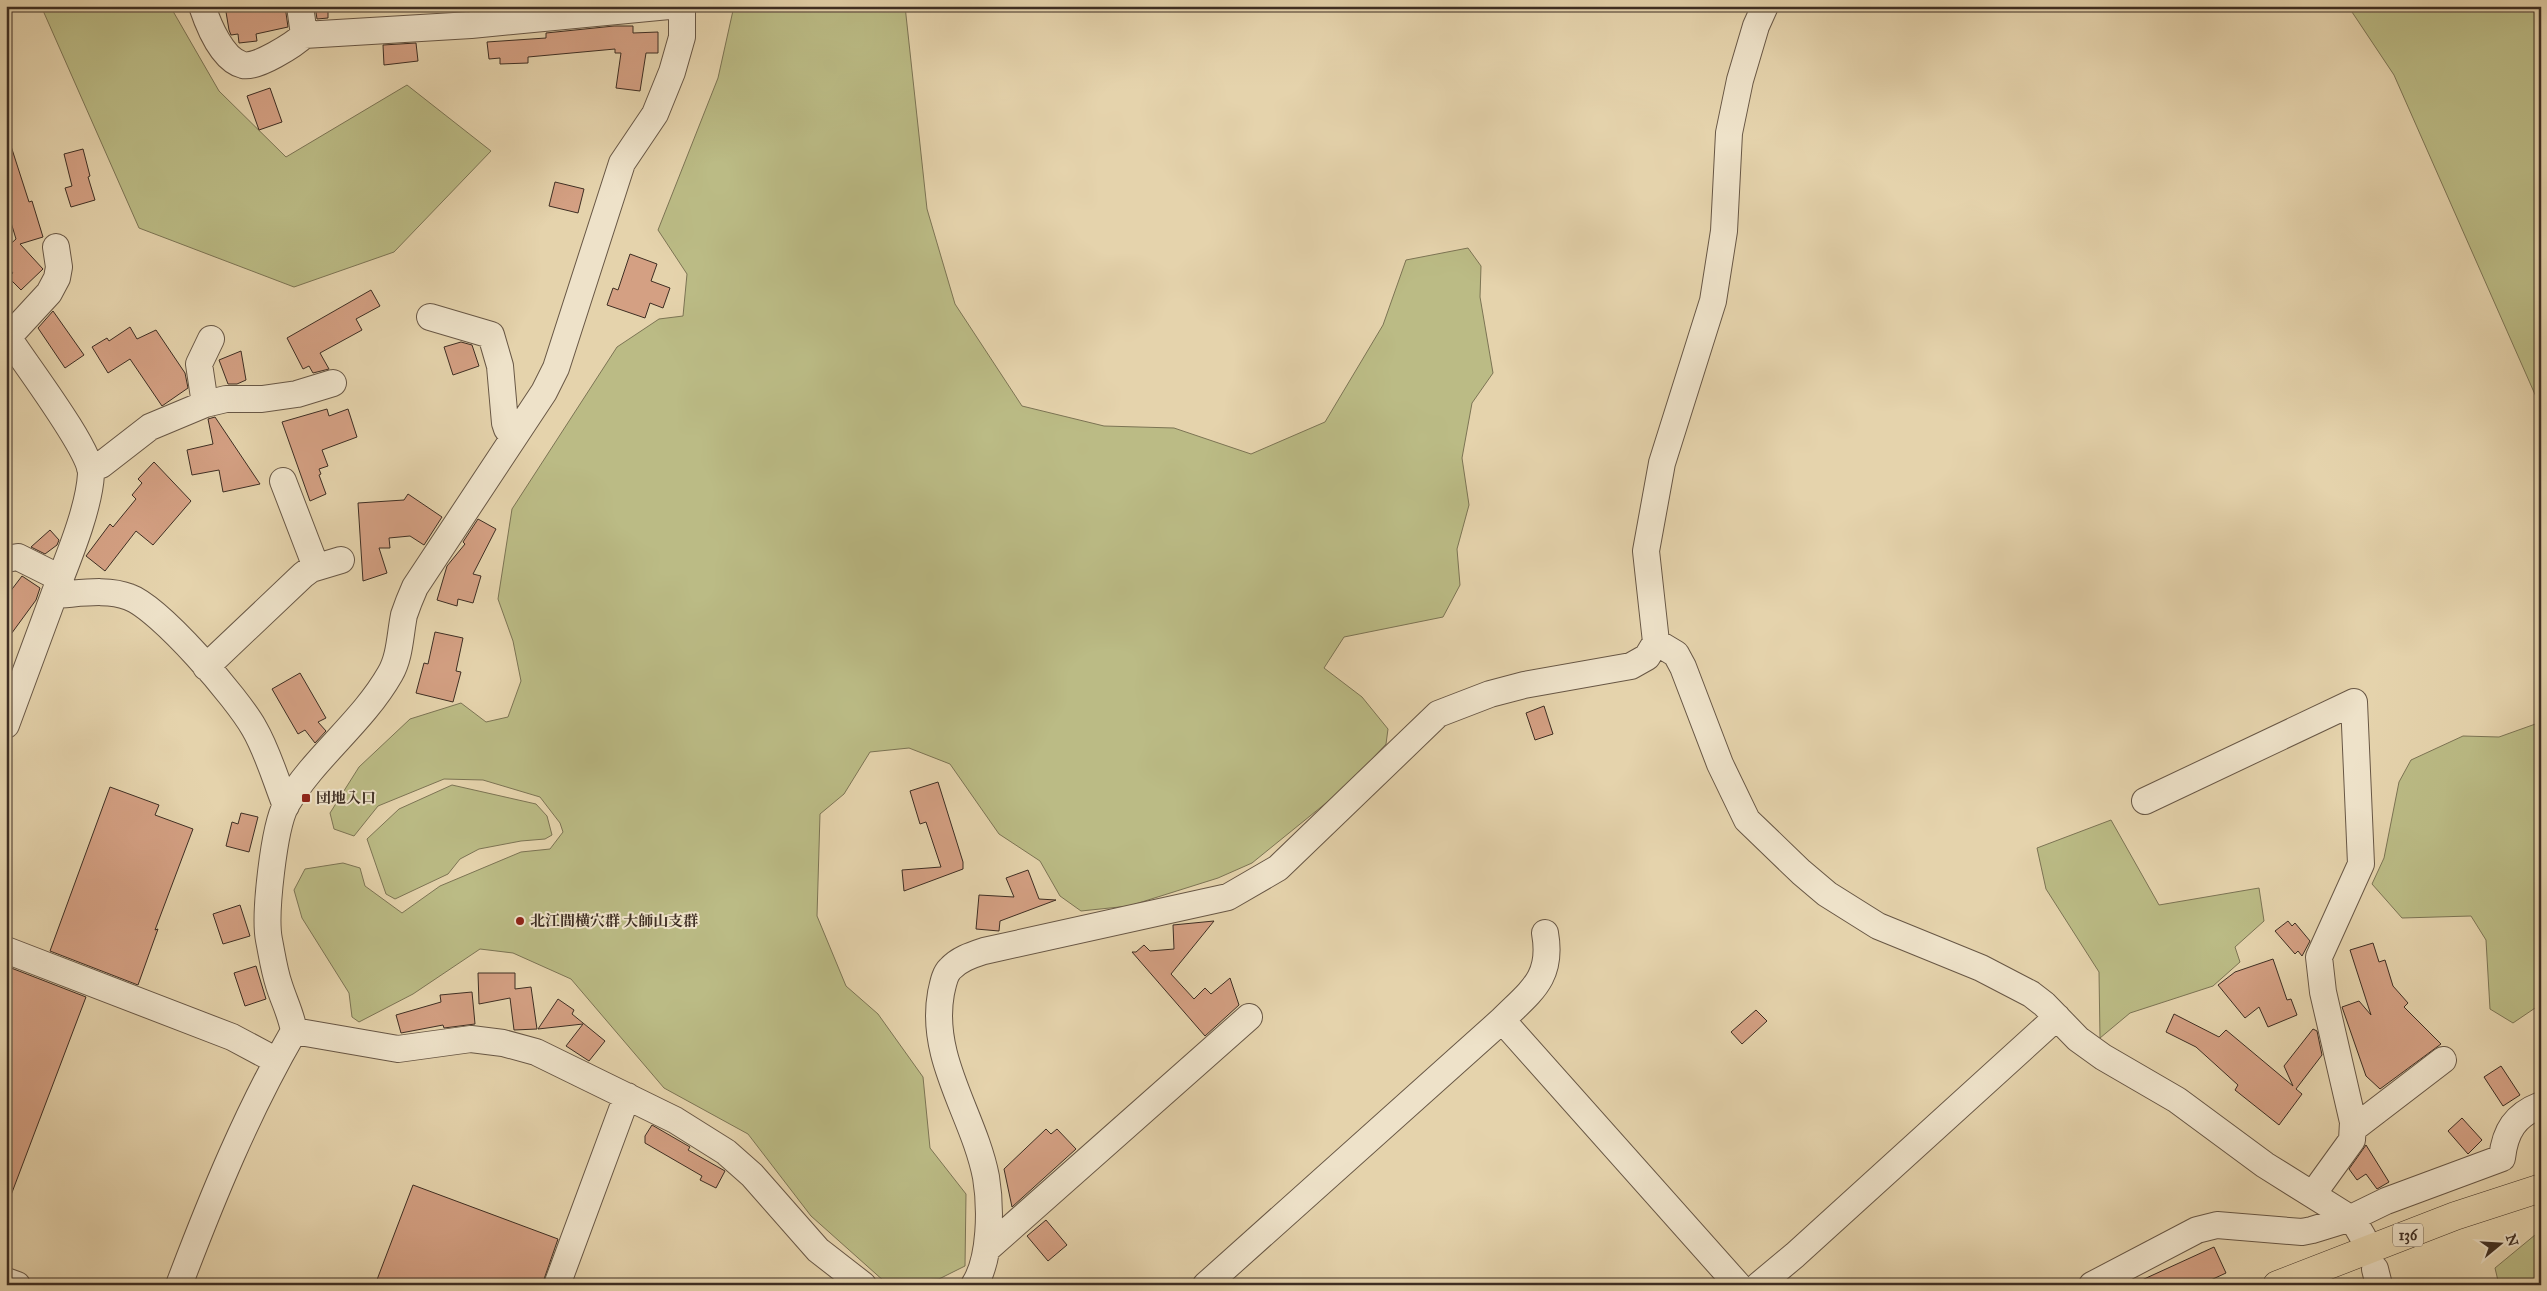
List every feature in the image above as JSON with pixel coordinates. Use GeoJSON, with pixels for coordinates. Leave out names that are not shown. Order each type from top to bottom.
{"type":"FeatureCollection","features":[{"type":"Feature","properties":{"kind":"highway","name":"136"},"geometry":{"type":"LineString","coordinates":[[2277,1285],[2455,1216],[2541,1188]]}},
{"type":"Feature","properties":{"kind":"highway","name":"136"},"geometry":{"type":"LineString","coordinates":[[2314,1285],[2344,1270],[2541,1199]]}},
{"type":"Feature","properties":{"kind":"street"},"geometry":{"type":"LineString","coordinates":[[202,6],[210,31],[230,56],[242,65],[250,65],[293,46],[304,35],[471,25],[669,6]]}},
{"type":"Feature","properties":{"kind":"street"},"geometry":{"type":"LineString","coordinates":[[300,6],[304,35]]}},
{"type":"Feature","properties":{"kind":"street"},"geometry":{"type":"LineString","coordinates":[[179,1285],[217,1187],[276,1061],[294,1032],[290,1012],[279,985],[268,937],[270,883],[276,834],[286,806],[307,777],[365,711],[391,673],[397,656],[405,613],[415,587],[544,392],[556,368],[622,163],[655,114],[672,72],[682,37],[682,6]]}},
{"type":"Feature","properties":{"kind":"street"},"geometry":{"type":"LineString","coordinates":[[974,1285],[981,1274],[987,1249],[986,1178],[941,1042],[938,1009],[943,982],[950,969],[966,957],[984,951],[1228,897],[1278,868],[1438,714],[1490,694],[1524,685],[1631,666],[1647,658],[1656,642],[1646,551],[1662,464],[1713,301],[1724,231],[1729,133],[1740,80],[1756,26],[1765,6]]}},
{"type":"Feature","properties":{"kind":"street"},"geometry":{"type":"LineString","coordinates":[[6,725],[79,525],[91,473],[88,460],[72,434],[8,344],[13,332],[49,293],[57,278],[60,267],[56,247]]}},
{"type":"Feature","properties":{"kind":"street"},"geometry":{"type":"LineString","coordinates":[[430,317],[491,335],[500,366],[505,423],[507,429],[514,437]]}},
{"type":"Feature","properties":{"kind":"street"},"geometry":{"type":"LineString","coordinates":[[205,404],[199,364],[211,339]]}},
{"type":"Feature","properties":{"kind":"street"},"geometry":{"type":"LineString","coordinates":[[90,468],[101,465],[150,427],[205,404],[226,399],[262,399],[297,394],[332,382]]}},
{"type":"Feature","properties":{"kind":"street"},"geometry":{"type":"LineString","coordinates":[[206,667],[271,603],[303,575],[329,564],[283,481]]}},
{"type":"Feature","properties":{"kind":"street"},"geometry":{"type":"LineString","coordinates":[[6,559],[18,557],[57,586],[129,596],[144,604],[206,667],[243,709],[256,730],[286,806]]}},
{"type":"Feature","properties":{"kind":"street"},"geometry":{"type":"LineString","coordinates":[[1656,642],[1676,654],[1720,764],[1747,820],[1794,866],[1827,894],[1878,926],[1981,968],[2031,994],[2078,1039],[2102,1057],[2177,1100],[2265,1165],[2313,1194],[2357,1228]]}},
{"type":"Feature","properties":{"kind":"street"},"geometry":{"type":"LineString","coordinates":[[2146,801],[2354,702],[2360,864],[2319,956],[2323,992],[2353,1122],[2352,1140],[2313,1194]]}},
{"type":"Feature","properties":{"kind":"street"},"geometry":{"type":"LineString","coordinates":[[1206,1285],[1502,1020],[1540,982],[1546,968],[1548,946],[1545,933]]}},
{"type":"Feature","properties":{"kind":"street"},"geometry":{"type":"LineString","coordinates":[[6,950],[232,1037],[276,1061]]}},
{"type":"Feature","properties":{"kind":"street"},"geometry":{"type":"LineString","coordinates":[[987,1249],[1249,1017]]}},
{"type":"Feature","properties":{"kind":"street"},"geometry":{"type":"LineString","coordinates":[[1758,1285],[1802,1248],[2056,1017]]}},
{"type":"Feature","properties":{"kind":"street"},"geometry":{"type":"LineString","coordinates":[[1502,1020],[1738,1285]]}},
{"type":"Feature","properties":{"kind":"street"},"geometry":{"type":"LineString","coordinates":[[294,1032],[398,1049],[471,1039],[503,1043],[536,1052],[675,1120],[726,1152],[752,1175],[818,1250],[863,1285]]}},
{"type":"Feature","properties":{"kind":"street"},"geometry":{"type":"LineString","coordinates":[[2352,1129],[2443,1060]]}},
{"type":"Feature","properties":{"kind":"street"},"geometry":{"type":"LineString","coordinates":[[557,1285],[627,1096]]}},
{"type":"Feature","properties":{"kind":"street"},"geometry":{"type":"LineString","coordinates":[[2092,1285],[2204,1228],[2217,1225],[2302,1232],[2357,1228],[2394,1198],[2502,1158],[2503,1144],[2513,1122],[2526,1111],[2541,1105]]}},
{"type":"Feature","properties":{"kind":"street"},"geometry":{"type":"LineString","coordinates":[[6,1280],[18,1285]]}},
{"type":"Feature","properties":{"kind":"green space"},"geometry":{"type":"Polygon","coordinates":[[[41,6],[170,6],[219,91],[286,157],[407,85],[491,151],[394,252],[294,287],[139,228],[41,6]]]}},
{"type":"Feature","properties":{"kind":"green space"},"geometry":{"type":"Polygon","coordinates":[[[734,6],[905,6],[927,209],[955,304],[1022,406],[1104,426],[1174,428],[1251,454],[1325,422],[1383,325],[1406,260],[1468,248],[1481,266],[1480,297],[1493,373],[1472,403],[1462,458],[1469,505],[1457,549],[1460,585],[1443,617],[1344,637],[1324,668],[1362,697],[1388,729],[1386,744],[1347,786],[1252,863],[1218,878],[1129,906],[1081,911],[1060,896],[1040,861],[999,834],[950,764],[909,748],[870,752],[844,794],[820,814],[817,916],[846,986],[878,1014],[923,1077],[930,1148],[966,1194],[965,1266],[939,1279],[885,1282],[811,1216],[748,1134],[664,1088],[571,979],[513,953],[480,949],[413,994],[359,1022],[352,1017],[349,993],[302,918],[294,890],[305,869],[343,863],[360,868],[365,886],[402,913],[440,886],[521,852],[550,849],[563,832],[560,823],[540,797],[483,780],[444,779],[378,806],[354,836],[334,829],[330,813],[359,767],[410,719],[461,703],[486,722],[508,717],[521,681],[513,641],[498,599],[512,509],[617,347],[659,319],[683,316],[687,274],[658,230],[718,78],[734,6]]]}},
{"type":"Feature","properties":{"kind":"green space"},"geometry":{"type":"Polygon","coordinates":[[[2348,6],[2541,6],[2541,408],[2394,75],[2348,6]]]}},
{"type":"Feature","properties":{"kind":"green space"},"geometry":{"type":"Polygon","coordinates":[[[2541,722],[2541,1004],[2513,1023],[2490,1009],[2486,940],[2471,916],[2402,918],[2372,884],[2384,858],[2399,782],[2411,760],[2463,736],[2499,737],[2541,722]]]}},
{"type":"Feature","properties":{"kind":"green space"},"geometry":{"type":"Polygon","coordinates":[[[452,785],[536,804],[547,816],[552,835],[545,839],[521,841],[479,849],[460,859],[448,874],[395,899],[386,894],[367,839],[399,809],[452,785]]]}},
{"type":"Feature","properties":{"kind":"green space"},"geometry":{"type":"Polygon","coordinates":[[[2111,820],[2159,905],[2259,888],[2264,921],[2235,947],[2240,962],[2213,986],[2130,1013],[2100,1038],[2099,972],[2046,889],[2037,848],[2111,820]]]}},
{"type":"Feature","properties":{"kind":"green space"},"geometry":{"type":"Polygon","coordinates":[[[2541,1230],[2541,1285],[2499,1285],[2495,1268],[2541,1230]]]}},
{"type":"Feature","properties":{"kind":"building"},"geometry":{"type":"Polygon","coordinates":[[[225,6],[285,6],[288,27],[256,34],[257,41],[239,43],[238,34],[231,35],[229,30],[225,6]]]}},
{"type":"Feature","properties":{"kind":"building"},"geometry":{"type":"Polygon","coordinates":[[[315,6],[328,6],[328,18],[317,19],[315,6]]]}},
{"type":"Feature","properties":{"kind":"building"},"geometry":{"type":"Polygon","coordinates":[[[614,26],[633,26],[633,33],[658,32],[658,53],[646,53],[640,91],[616,88],[621,53],[615,53],[615,49],[528,57],[528,63],[500,64],[500,58],[489,59],[487,42],[546,38],[546,33],[614,26]]]}},
{"type":"Feature","properties":{"kind":"building"},"geometry":{"type":"Polygon","coordinates":[[[416,43],[418,61],[384,65],[383,45],[416,43]]]}},
{"type":"Feature","properties":{"kind":"building"},"geometry":{"type":"Polygon","coordinates":[[[270,88],[282,122],[259,130],[247,96],[270,88]]]}},
{"type":"Feature","properties":{"kind":"building"},"geometry":{"type":"Polygon","coordinates":[[[6,143],[10,143],[29,202],[32,201],[43,237],[20,244],[43,269],[21,290],[8,277],[13,273],[6,265],[6,248],[16,239],[6,206],[6,143]]]}},
{"type":"Feature","properties":{"kind":"building"},"geometry":{"type":"Polygon","coordinates":[[[83,149],[90,176],[88,177],[95,200],[71,207],[65,188],[72,186],[64,154],[83,149]]]}},
{"type":"Feature","properties":{"kind":"building"},"geometry":{"type":"Polygon","coordinates":[[[555,182],[584,189],[578,213],[549,206],[555,182]]]}},
{"type":"Feature","properties":{"kind":"building"},"geometry":{"type":"Polygon","coordinates":[[[630,254],[657,264],[651,281],[670,288],[663,308],[650,303],[645,318],[607,305],[613,288],[618,290],[630,254]]]}},
{"type":"Feature","properties":{"kind":"building"},"geometry":{"type":"Polygon","coordinates":[[[371,290],[380,306],[356,319],[362,330],[320,353],[329,369],[313,373],[309,366],[303,369],[287,338],[371,290]]]}},
{"type":"Feature","properties":{"kind":"building"},"geometry":{"type":"Polygon","coordinates":[[[53,311],[84,355],[65,368],[38,328],[53,311]]]}},
{"type":"Feature","properties":{"kind":"building"},"geometry":{"type":"Polygon","coordinates":[[[130,327],[137,339],[156,330],[185,373],[188,388],[162,406],[130,359],[108,373],[92,347],[107,338],[109,341],[130,327]]]}},
{"type":"Feature","properties":{"kind":"building"},"geometry":{"type":"Polygon","coordinates":[[[461,342],[472,345],[479,366],[453,375],[444,347],[461,342]]]}},
{"type":"Feature","properties":{"kind":"building"},"geometry":{"type":"Polygon","coordinates":[[[241,351],[246,380],[237,384],[228,384],[219,360],[241,351]]]}},
{"type":"Feature","properties":{"kind":"building"},"geometry":{"type":"Polygon","coordinates":[[[327,409],[329,416],[348,409],[357,437],[322,450],[328,466],[319,469],[321,474],[319,475],[326,494],[310,501],[282,422],[327,409]]]}},
{"type":"Feature","properties":{"kind":"building"},"geometry":{"type":"Polygon","coordinates":[[[215,417],[260,484],[223,492],[219,470],[192,475],[187,450],[213,444],[208,419],[215,417]]]}},
{"type":"Feature","properties":{"kind":"building"},"geometry":{"type":"Polygon","coordinates":[[[154,462],[191,501],[153,545],[136,531],[105,571],[86,556],[110,524],[113,527],[136,499],[132,495],[142,483],[138,479],[154,462]]]}},
{"type":"Feature","properties":{"kind":"building"},"geometry":{"type":"Polygon","coordinates":[[[408,494],[442,517],[424,545],[410,536],[389,538],[390,548],[379,548],[387,573],[363,581],[358,503],[404,500],[408,494]]]}},
{"type":"Feature","properties":{"kind":"building"},"geometry":{"type":"Polygon","coordinates":[[[478,519],[496,529],[473,574],[481,576],[473,603],[458,599],[457,606],[437,600],[447,566],[465,544],[463,542],[478,519]]]}},
{"type":"Feature","properties":{"kind":"building"},"geometry":{"type":"Polygon","coordinates":[[[50,530],[59,540],[57,545],[45,554],[31,547],[50,530]]]}},
{"type":"Feature","properties":{"kind":"building"},"geometry":{"type":"Polygon","coordinates":[[[22,576],[40,588],[36,600],[6,641],[6,597],[22,576]]]}},
{"type":"Feature","properties":{"kind":"building"},"geometry":{"type":"Polygon","coordinates":[[[435,632],[463,638],[456,671],[461,672],[453,702],[416,693],[424,663],[428,664],[435,632]]]}},
{"type":"Feature","properties":{"kind":"building"},"geometry":{"type":"Polygon","coordinates":[[[300,673],[326,718],[318,722],[326,731],[315,743],[305,730],[298,734],[272,689],[300,673]]]}},
{"type":"Feature","properties":{"kind":"building"},"geometry":{"type":"Polygon","coordinates":[[[1544,706],[1553,734],[1535,740],[1526,713],[1544,706]]]}},
{"type":"Feature","properties":{"kind":"building"},"geometry":{"type":"Polygon","coordinates":[[[938,782],[963,862],[963,869],[904,891],[902,870],[941,867],[926,822],[920,824],[910,791],[938,782]]]}},
{"type":"Feature","properties":{"kind":"building"},"geometry":{"type":"Polygon","coordinates":[[[110,787],[159,805],[155,815],[193,829],[155,930],[158,929],[138,985],[50,951],[110,787]]]}},
{"type":"Feature","properties":{"kind":"building"},"geometry":{"type":"Polygon","coordinates":[[[241,813],[258,817],[249,852],[226,846],[232,822],[238,824],[241,813]]]}},
{"type":"Feature","properties":{"kind":"building"},"geometry":{"type":"Polygon","coordinates":[[[1028,870],[1039,899],[1056,900],[1000,921],[999,931],[976,929],[979,895],[1014,897],[1006,878],[1028,870]]]}},
{"type":"Feature","properties":{"kind":"building"},"geometry":{"type":"Polygon","coordinates":[[[240,905],[250,936],[223,944],[213,914],[240,905]]]}},
{"type":"Feature","properties":{"kind":"building"},"geometry":{"type":"Polygon","coordinates":[[[1214,921],[1171,974],[1194,999],[1205,988],[1211,994],[1230,978],[1239,1005],[1205,1036],[1132,952],[1136,952],[1144,945],[1150,951],[1174,949],[1173,925],[1214,921]]]}},
{"type":"Feature","properties":{"kind":"building"},"geometry":{"type":"Polygon","coordinates":[[[2288,921],[2292,926],[2295,923],[2310,941],[2302,956],[2298,951],[2295,954],[2275,931],[2288,921]]]}},
{"type":"Feature","properties":{"kind":"building"},"geometry":{"type":"Polygon","coordinates":[[[2373,943],[2379,962],[2385,960],[2393,986],[2408,1003],[2404,1007],[2441,1044],[2380,1089],[2366,1076],[2342,1007],[2359,1001],[2371,1015],[2350,950],[2373,943]]]}},
{"type":"Feature","properties":{"kind":"building"},"geometry":{"type":"Polygon","coordinates":[[[2273,959],[2287,1000],[2291,999],[2297,1015],[2268,1027],[2259,1007],[2245,1018],[2218,985],[2235,972],[2273,959]]]}},
{"type":"Feature","properties":{"kind":"building"},"geometry":{"type":"Polygon","coordinates":[[[6,966],[86,997],[8,1203],[6,1203],[6,966]]]}},
{"type":"Feature","properties":{"kind":"building"},"geometry":{"type":"Polygon","coordinates":[[[256,966],[266,999],[245,1006],[234,973],[256,966]]]}},
{"type":"Feature","properties":{"kind":"building"},"geometry":{"type":"Polygon","coordinates":[[[478,973],[515,973],[515,989],[531,987],[537,1029],[514,1030],[510,998],[479,1004],[478,973]]]}},
{"type":"Feature","properties":{"kind":"building"},"geometry":{"type":"Polygon","coordinates":[[[472,992],[475,1024],[444,1028],[443,1025],[401,1033],[396,1015],[441,1002],[440,995],[472,992]]]}},
{"type":"Feature","properties":{"kind":"building"},"geometry":{"type":"Polygon","coordinates":[[[558,999],[574,1010],[572,1014],[605,1041],[589,1061],[566,1046],[583,1024],[538,1029],[558,999]]]}},
{"type":"Feature","properties":{"kind":"building"},"geometry":{"type":"Polygon","coordinates":[[[1756,1010],[1767,1021],[1742,1044],[1731,1032],[1756,1010]]]}},
{"type":"Feature","properties":{"kind":"building"},"geometry":{"type":"Polygon","coordinates":[[[2174,1014],[2219,1037],[2226,1030],[2293,1086],[2284,1066],[2313,1029],[2317,1031],[2322,1055],[2296,1089],[2302,1094],[2279,1125],[2235,1090],[2238,1085],[2196,1047],[2166,1032],[2174,1014]]]}},
{"type":"Feature","properties":{"kind":"building"},"geometry":{"type":"Polygon","coordinates":[[[2501,1066],[2520,1095],[2503,1106],[2484,1077],[2501,1066]]]}},
{"type":"Feature","properties":{"kind":"building"},"geometry":{"type":"Polygon","coordinates":[[[2462,1118],[2482,1140],[2468,1154],[2448,1131],[2462,1118]]]}},
{"type":"Feature","properties":{"kind":"building"},"geometry":{"type":"Polygon","coordinates":[[[652,1125],[690,1147],[688,1150],[725,1171],[716,1188],[700,1180],[702,1176],[645,1143],[645,1136],[652,1125]]]}},
{"type":"Feature","properties":{"kind":"building"},"geometry":{"type":"Polygon","coordinates":[[[1046,1129],[1051,1134],[1057,1129],[1076,1149],[1012,1207],[1004,1169],[1046,1129]]]}},
{"type":"Feature","properties":{"kind":"building"},"geometry":{"type":"Polygon","coordinates":[[[2366,1145],[2389,1182],[2377,1189],[2366,1174],[2357,1180],[2349,1169],[2366,1145]]]}},
{"type":"Feature","properties":{"kind":"building"},"geometry":{"type":"Polygon","coordinates":[[[413,1185],[558,1239],[542,1285],[375,1285],[413,1185]]]}},
{"type":"Feature","properties":{"kind":"building"},"geometry":{"type":"Polygon","coordinates":[[[1046,1220],[1067,1245],[1048,1261],[1027,1236],[1046,1220]]]}},
{"type":"Feature","properties":{"kind":"building"},"geometry":{"type":"Polygon","coordinates":[[[2214,1247],[2226,1273],[2200,1285],[2131,1285],[2214,1247]]]}},
{"type":"Feature","properties":{"kind":"place","name":"団地入口"},"geometry":{"type":"Point","coordinates":[306,798]}},
{"type":"Feature","properties":{"kind":"place","name":"北江間横穴群 大師山支群"},"geometry":{"type":"Point","coordinates":[520,921]}}]}
